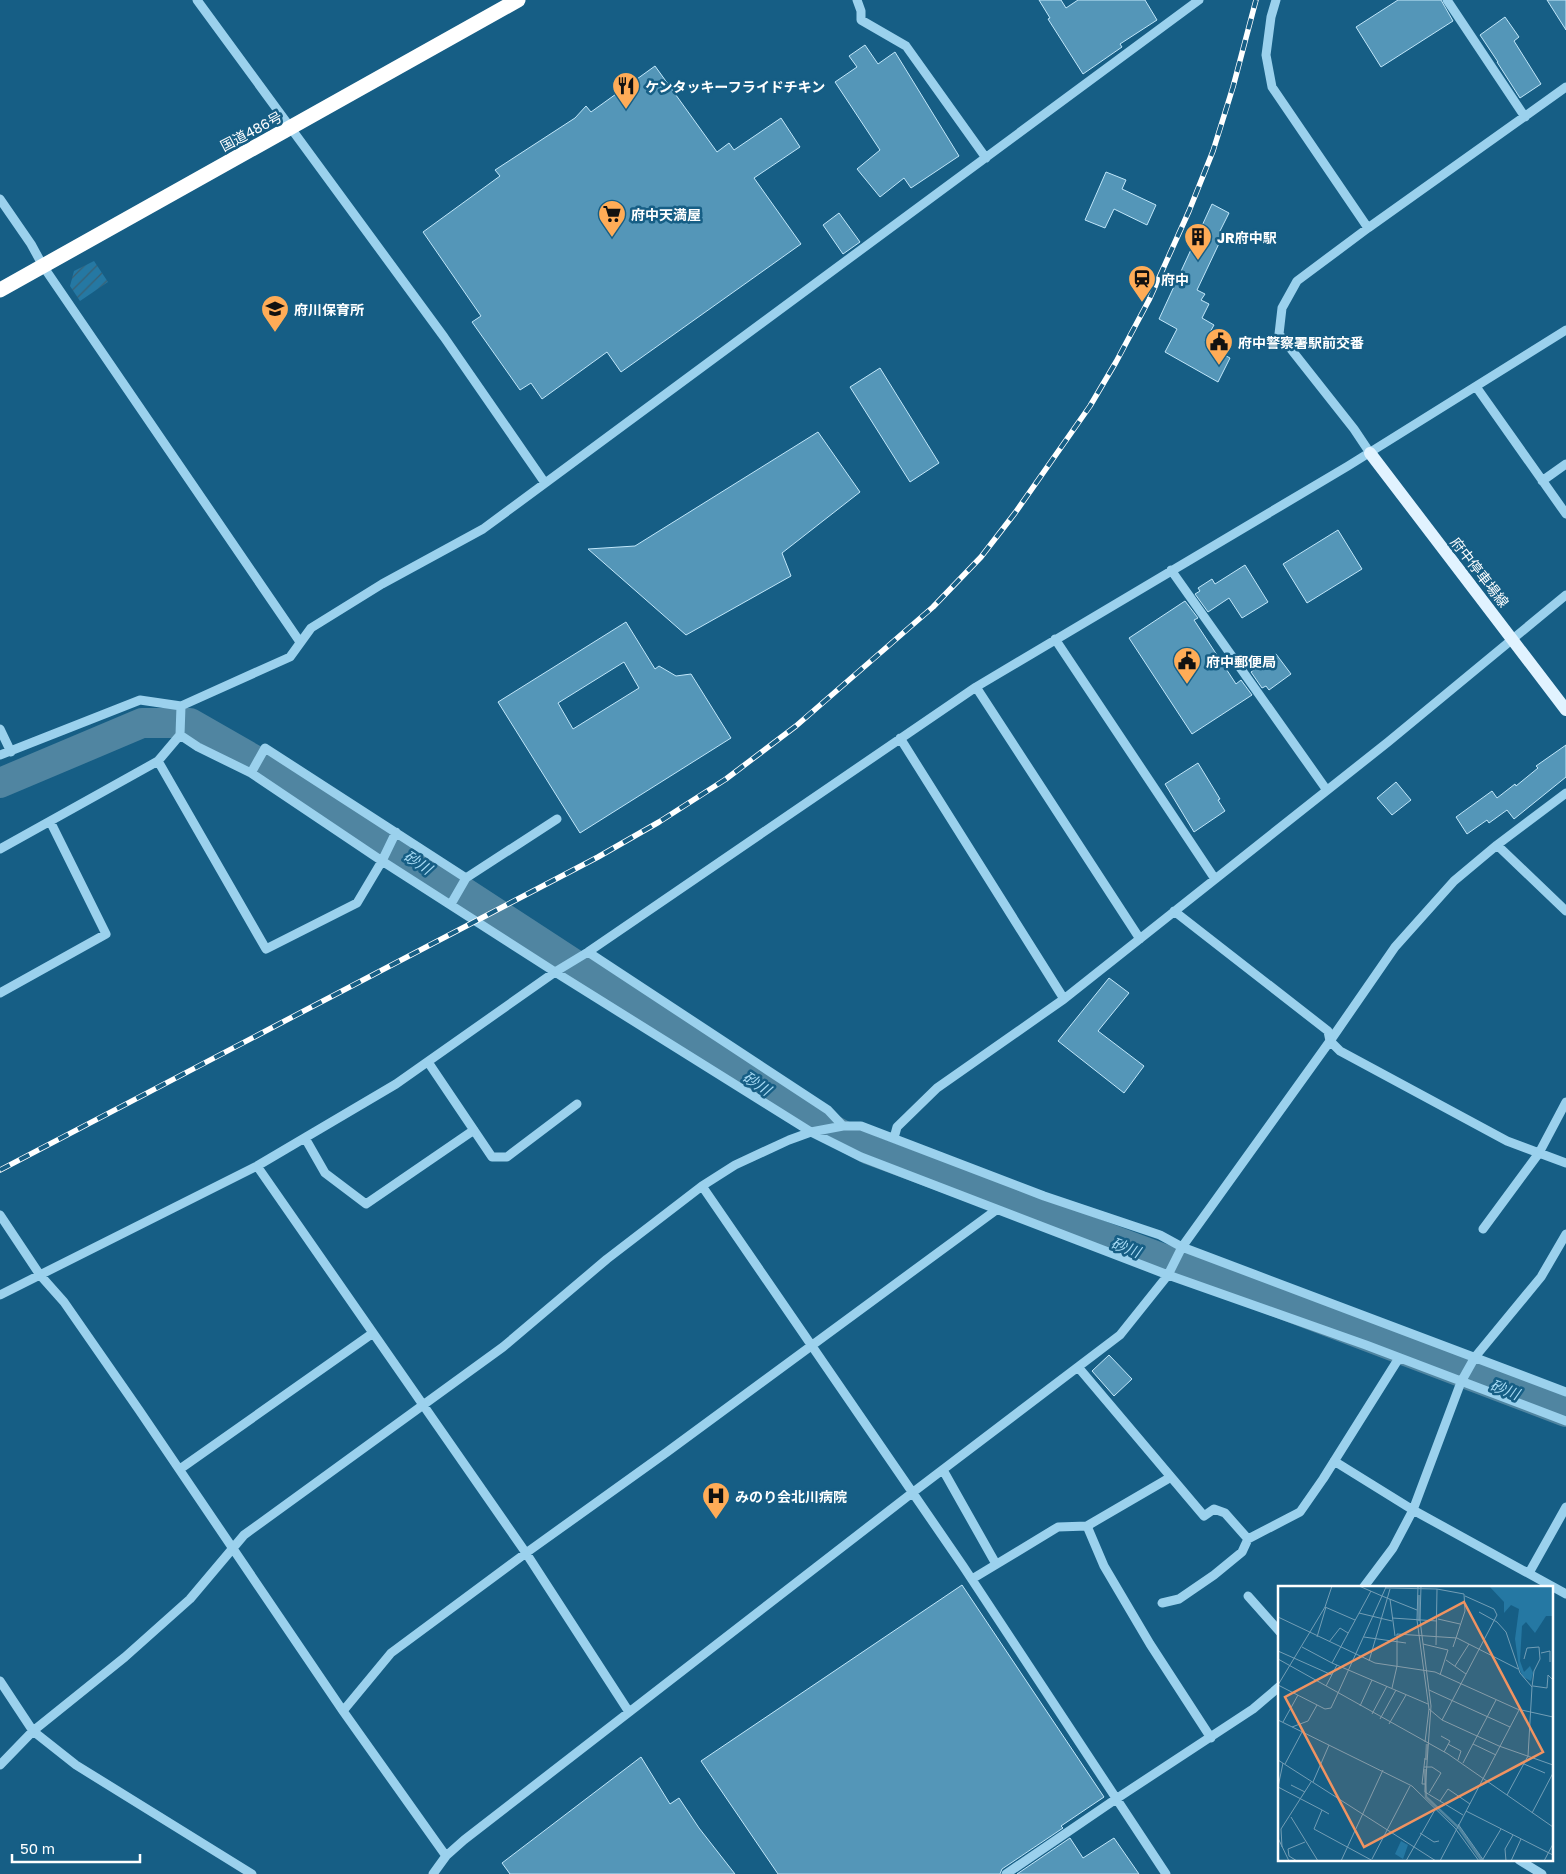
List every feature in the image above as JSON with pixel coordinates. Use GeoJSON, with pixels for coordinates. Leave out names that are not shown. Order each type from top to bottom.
{"type":"FeatureCollection","features":[{"type":"Feature","properties":{"kind":"highway","name":"国道486号"},"geometry":{"type":"LineString","coordinates":[[0,290],[518,0]]}},
{"type":"Feature","properties":{"kind":"main road","name":"府中停車場線"},"geometry":{"type":"LineString","coordinates":[[1370,453],[1566,710]]}},
{"type":"Feature","properties":{"kind":"street"},"geometry":{"type":"LineString","coordinates":[[197,0],[444,337],[545,483]]}},
{"type":"Feature","properties":{"kind":"street"},"geometry":{"type":"LineString","coordinates":[[857,0],[861,20],[906,46],[986,158]]}},
{"type":"Feature","properties":{"kind":"street"},"geometry":{"type":"LineString","coordinates":[[0,755],[140,700],[181,706],[290,657],[311,628],[382,584],[483,529],[1199,0]]}},
{"type":"Feature","properties":{"kind":"street"},"geometry":{"type":"LineString","coordinates":[[1276,0],[1271,17],[1266,55],[1272,87],[1368,228]]}},
{"type":"Feature","properties":{"kind":"street"},"geometry":{"type":"LineString","coordinates":[[1447,0],[1524,116]]}},
{"type":"Feature","properties":{"kind":"street"},"geometry":{"type":"LineString","coordinates":[[1370,453],[1354,429],[1280,334],[1282,308],[1298,281],[1368,228],[1566,88]]}},
{"type":"Feature","properties":{"kind":"street"},"geometry":{"type":"LineString","coordinates":[[0,199],[31,244],[43,266],[300,642]]}},
{"type":"Feature","properties":{"kind":"street"},"geometry":{"type":"LineString","coordinates":[[0,1295],[257,1166],[396,1084],[555,972],[588,952],[976,687],[1370,453],[1566,330]]}},
{"type":"Feature","properties":{"kind":"street"},"geometry":{"type":"LineString","coordinates":[[1476,388],[1566,514]]}},
{"type":"Feature","properties":{"kind":"street"},"geometry":{"type":"LineString","coordinates":[[1542,480],[1566,464]]}},
{"type":"Feature","properties":{"kind":"street"},"geometry":{"type":"LineString","coordinates":[[1171,570],[1326,789]]}},
{"type":"Feature","properties":{"kind":"street"},"geometry":{"type":"LineString","coordinates":[[894,1138],[898,1127],[937,1088],[1064,999],[1326,789],[1388,742],[1566,595]]}},
{"type":"Feature","properties":{"kind":"street"},"geometry":{"type":"LineString","coordinates":[[1055,639],[1215,879]]}},
{"type":"Feature","properties":{"kind":"street"},"geometry":{"type":"LineString","coordinates":[[976,687],[1140,939]]}},
{"type":"Feature","properties":{"kind":"street"},"geometry":{"type":"LineString","coordinates":[[0,849],[158,761],[180,735],[181,706]]}},
{"type":"Feature","properties":{"kind":"street"},"geometry":{"type":"LineString","coordinates":[[0,729],[11,752]]}},
{"type":"Feature","properties":{"kind":"street"},"geometry":{"type":"LineString","coordinates":[[180,735],[198,747],[251,773],[382,861],[555,972],[811,1132],[861,1158],[1168,1275],[1399,1358],[1566,1421]]}},
{"type":"Feature","properties":{"kind":"street"},"geometry":{"type":"LineString","coordinates":[[900,738],[1064,999]]}},
{"type":"Feature","properties":{"kind":"street"},"geometry":{"type":"LineString","coordinates":[[251,773],[266,748],[466,878]]}},
{"type":"Feature","properties":{"kind":"street"},"geometry":{"type":"LineString","coordinates":[[158,761],[266,949],[357,903],[382,861],[396,832]]}},
{"type":"Feature","properties":{"kind":"street"},"geometry":{"type":"LineString","coordinates":[[433,1874],[446,1856],[464,1840],[912,1493],[1120,1335],[1168,1275],[1182,1247],[1395,947],[1454,881],[1497,845],[1566,793]]}},
{"type":"Feature","properties":{"kind":"street"},"geometry":{"type":"LineString","coordinates":[[451,904],[466,878],[557,819]]}},
{"type":"Feature","properties":{"kind":"street"},"geometry":{"type":"LineString","coordinates":[[0,993],[106,934],[50,821]]}},
{"type":"Feature","properties":{"kind":"street"},"geometry":{"type":"LineString","coordinates":[[1497,845],[1566,911]]}},
{"type":"Feature","properties":{"kind":"street"},"geometry":{"type":"LineString","coordinates":[[1174,911],[1328,1032],[1330,1041],[1340,1051],[1507,1141],[1566,1163]]}},
{"type":"Feature","properties":{"kind":"street"},"geometry":{"type":"LineString","coordinates":[[588,952],[828,1110],[842,1126]]}},
{"type":"Feature","properties":{"kind":"street"},"geometry":{"type":"LineString","coordinates":[[428,1062],[492,1157],[507,1157],[578,1104]]}},
{"type":"Feature","properties":{"kind":"street"},"geometry":{"type":"LineString","coordinates":[[1483,1229],[1539,1153],[1566,1102]]}},
{"type":"Feature","properties":{"kind":"street"},"geometry":{"type":"LineString","coordinates":[[0,1765],[33,1731],[125,1657],[190,1599],[244,1535],[503,1347],[608,1259],[702,1186],[735,1165],[811,1132],[842,1126],[861,1126],[1044,1196],[1160,1235],[1182,1247],[1566,1392]]}},
{"type":"Feature","properties":{"kind":"street"},"geometry":{"type":"LineString","coordinates":[[305,1138],[325,1173],[366,1204],[474,1130]]}},
{"type":"Feature","properties":{"kind":"street"},"geometry":{"type":"LineString","coordinates":[[257,1166],[526,1553],[630,1712]]}},
{"type":"Feature","properties":{"kind":"street"},"geometry":{"type":"LineString","coordinates":[[702,1186],[972,1579],[1166,1874]]}},
{"type":"Feature","properties":{"kind":"street"},"geometry":{"type":"LineString","coordinates":[[343,1711],[391,1652],[996,1210]]}},
{"type":"Feature","properties":{"kind":"street"},"geometry":{"type":"LineString","coordinates":[[0,1215],[40,1275],[64,1302],[180,1469],[343,1711],[446,1856]]}},
{"type":"Feature","properties":{"kind":"street"},"geometry":{"type":"LineString","coordinates":[[1364,1586],[1393,1548],[1413,1510],[1460,1382],[1475,1357],[1541,1277],[1566,1234]]}},
{"type":"Feature","properties":{"kind":"street"},"geometry":{"type":"LineString","coordinates":[[180,1469],[373,1333]]}},
{"type":"Feature","properties":{"kind":"street"},"geometry":{"type":"LineString","coordinates":[[1162,1603],[1179,1599],[1214,1576],[1242,1552],[1248,1539],[1300,1512],[1399,1358]]}},
{"type":"Feature","properties":{"kind":"street"},"geometry":{"type":"LineString","coordinates":[[1078,1367],[1204,1516],[1214,1510],[1225,1513],[1248,1539]]}},
{"type":"Feature","properties":{"kind":"street"},"geometry":{"type":"LineString","coordinates":[[1334,1461],[1413,1510],[1528,1573],[1546,1586]]}},
{"type":"Feature","properties":{"kind":"street"},"geometry":{"type":"LineString","coordinates":[[943,1470],[996,1564]]}},
{"type":"Feature","properties":{"kind":"street"},"geometry":{"type":"LineString","coordinates":[[972,1579],[1058,1527],[1087,1526],[1171,1477]]}},
{"type":"Feature","properties":{"kind":"street"},"geometry":{"type":"LineString","coordinates":[[1528,1573],[1566,1507]]}},
{"type":"Feature","properties":{"kind":"street"},"geometry":{"type":"LineString","coordinates":[[1087,1526],[1104,1566],[1150,1644],[1211,1738]]}},
{"type":"Feature","properties":{"kind":"street"},"geometry":{"type":"LineString","coordinates":[[1554,1589],[1566,1594]]}},
{"type":"Feature","properties":{"kind":"street"},"geometry":{"type":"LineString","coordinates":[[1248,1596],[1278,1630]]}},
{"type":"Feature","properties":{"kind":"street"},"geometry":{"type":"LineString","coordinates":[[0,1681],[33,1731],[76,1765],[252,1874]]}},
{"type":"Feature","properties":{"kind":"street"},"geometry":{"type":"LineString","coordinates":[[1006,1874],[1116,1799],[1211,1738],[1253,1709],[1278,1688]]}},
{"type":"Feature","properties":{"kind":"street"},"geometry":{"type":"LineString","coordinates":[[1522,1862],[1542,1874]]}},
{"type":"Feature","properties":{"kind":"shaded area"},"geometry":{"type":"Polygon","coordinates":[[[94,261],[108,282],[80,301],[70,286],[74,271],[94,261]]]}},
{"type":"Feature","properties":{"kind":"building"},"geometry":{"type":"Polygon","coordinates":[[[1039,0],[1061,0],[1066,8],[1078,0],[1145,0],[1157,20],[1120,44],[1122,47],[1083,74],[1048,19],[1050,18],[1039,0]]]}},
{"type":"Feature","properties":{"kind":"building"},"geometry":{"type":"Polygon","coordinates":[[[1398,0],[1441,0],[1453,21],[1381,67],[1356,27],[1398,0]]]}},
{"type":"Feature","properties":{"kind":"building"},"geometry":{"type":"Polygon","coordinates":[[[1547,0],[1566,0],[1566,30],[1547,0]]]}},
{"type":"Feature","properties":{"kind":"building"},"geometry":{"type":"Polygon","coordinates":[[[1505,17],[1519,37],[1514,41],[1541,84],[1520,98],[1480,35],[1505,17]]]}},
{"type":"Feature","properties":{"kind":"building"},"geometry":{"type":"Polygon","coordinates":[[[865,45],[878,64],[895,52],[959,156],[911,188],[904,178],[880,197],[857,169],[880,150],[835,82],[857,67],[849,56],[865,45]]]}},
{"type":"Feature","properties":{"kind":"building","name":"府中天満屋"},"geometry":{"type":"Polygon","coordinates":[[[655,66],[717,152],[729,143],[734,150],[781,118],[800,147],[754,178],[801,244],[621,372],[607,352],[542,399],[531,383],[520,390],[472,322],[481,316],[423,232],[500,176],[495,170],[575,118],[586,106],[591,112],[655,66]]]}},
{"type":"Feature","properties":{"kind":"building"},"geometry":{"type":"Polygon","coordinates":[[[1106,172],[1126,180],[1122,189],[1156,205],[1147,225],[1114,209],[1105,228],[1085,220],[1106,172]]]}},
{"type":"Feature","properties":{"kind":"building","name":"JR府中駅"},"geometry":{"type":"Polygon","coordinates":[[[1212,204],[1229,213],[1220,231],[1224,233],[1197,290],[1205,294],[1201,300],[1209,304],[1202,318],[1214,325],[1205,341],[1207,342],[1206,345],[1230,358],[1218,382],[1165,352],[1177,329],[1159,319],[1212,204]]]}},
{"type":"Feature","properties":{"kind":"building"},"geometry":{"type":"Polygon","coordinates":[[[839,213],[860,242],[843,254],[823,225],[839,213]]]}},
{"type":"Feature","properties":{"kind":"building"},"geometry":{"type":"Polygon","coordinates":[[[880,368],[939,463],[910,482],[850,387],[880,368]]]}},
{"type":"Feature","properties":{"kind":"building"},"geometry":{"type":"Polygon","coordinates":[[[818,432],[860,492],[782,553],[791,576],[686,635],[588,549],[635,546],[818,432]]]}},
{"type":"Feature","properties":{"kind":"building"},"geometry":{"type":"Polygon","coordinates":[[[1338,530],[1362,569],[1307,603],[1283,564],[1338,530]]]}},
{"type":"Feature","properties":{"kind":"building"},"geometry":{"type":"Polygon","coordinates":[[[1245,565],[1268,602],[1242,618],[1229,598],[1208,612],[1195,594],[1200,591],[1198,588],[1212,579],[1215,584],[1245,565]]]}},
{"type":"Feature","properties":{"kind":"building"},"geometry":{"type":"Polygon","coordinates":[[[1185,601],[1198,618],[1194,620],[1236,684],[1241,680],[1252,695],[1192,734],[1129,638],[1185,601]]]}},
{"type":"Feature","properties":{"kind":"building"},"geometry":{"type":"Polygon","coordinates":[[[626,622],[655,669],[659,666],[676,676],[691,674],[731,738],[580,833],[498,702],[626,622]],[[624,662],[558,703],[573,729],[639,688],[624,662]]]}},
{"type":"Feature","properties":{"kind":"building"},"geometry":{"type":"Polygon","coordinates":[[[1276,654],[1291,674],[1269,690],[1266,686],[1262,688],[1251,672],[1276,654]]]}},
{"type":"Feature","properties":{"kind":"building"},"geometry":{"type":"Polygon","coordinates":[[[1566,745],[1566,777],[1514,819],[1507,810],[1489,823],[1487,820],[1467,834],[1456,817],[1492,791],[1497,798],[1515,784],[1516,786],[1538,768],[1536,766],[1566,745]]]}},
{"type":"Feature","properties":{"kind":"building"},"geometry":{"type":"Polygon","coordinates":[[[1198,763],[1220,799],[1218,800],[1225,811],[1194,832],[1165,784],[1198,763]]]}},
{"type":"Feature","properties":{"kind":"building"},"geometry":{"type":"Polygon","coordinates":[[[1396,782],[1411,800],[1392,815],[1377,798],[1396,782]]]}},
{"type":"Feature","properties":{"kind":"building"},"geometry":{"type":"Polygon","coordinates":[[[1109,978],[1129,993],[1098,1031],[1144,1066],[1124,1093],[1058,1041],[1109,978]]]}},
{"type":"Feature","properties":{"kind":"building"},"geometry":{"type":"Polygon","coordinates":[[[1109,1355],[1132,1379],[1114,1396],[1092,1371],[1109,1355]]]}},
{"type":"Feature","properties":{"kind":"building"},"geometry":{"type":"Polygon","coordinates":[[[962,1585],[1104,1797],[1061,1826],[1063,1828],[1002,1869],[1000,1874],[778,1874],[701,1761],[962,1585]]]}},
{"type":"Feature","properties":{"kind":"building"},"geometry":{"type":"Polygon","coordinates":[[[641,1757],[670,1804],[679,1798],[699,1828],[735,1874],[510,1874],[502,1863],[641,1757]]]}},
{"type":"Feature","properties":{"kind":"building"},"geometry":{"type":"Polygon","coordinates":[[[1070,1838],[1083,1858],[1114,1838],[1139,1874],[1017,1874],[1070,1838]]]}},
{"type":"Feature","properties":{"kind":"waterway","name":"砂川"},"geometry":{"type":"LineString","coordinates":[[0,783],[142,723],[190,723],[312,793],[807,1116],[870,1150],[1148,1253],[1566,1412]]}},
{"type":"Feature","properties":{"kind":"railway"},"geometry":{"type":"LineString","coordinates":[[0,1170],[598,857],[659,822],[726,779],[796,726],[933,607],[981,557],[1015,513],[1090,406],[1149,300],[1189,211],[1213,151],[1233,87],[1256,0]]}},
{"type":"Feature","properties":{"kind":"place","name":"ケンタッキーフライドチキン"},"geometry":{"type":"Point","coordinates":[626,110]}},
{"type":"Feature","properties":{"kind":"place","name":"府中天満屋"},"geometry":{"type":"Point","coordinates":[612,238]}},
{"type":"Feature","properties":{"kind":"place","name":"JR府中駅"},"geometry":{"type":"Point","coordinates":[1198,261]}},
{"type":"Feature","properties":{"kind":"place","name":"府中"},"geometry":{"type":"Point","coordinates":[1142,303]}},
{"type":"Feature","properties":{"kind":"place","name":"府川保育所"},"geometry":{"type":"Point","coordinates":[275,333]}},
{"type":"Feature","properties":{"kind":"place","name":"府中警察署駅前交番"},"geometry":{"type":"Point","coordinates":[1219,366]}},
{"type":"Feature","properties":{"kind":"place","name":"府中郵便局"},"geometry":{"type":"Point","coordinates":[1187,685]}},
{"type":"Feature","properties":{"kind":"place","name":"みのり会北川病院"},"geometry":{"type":"Point","coordinates":[716,1520]}}]}
